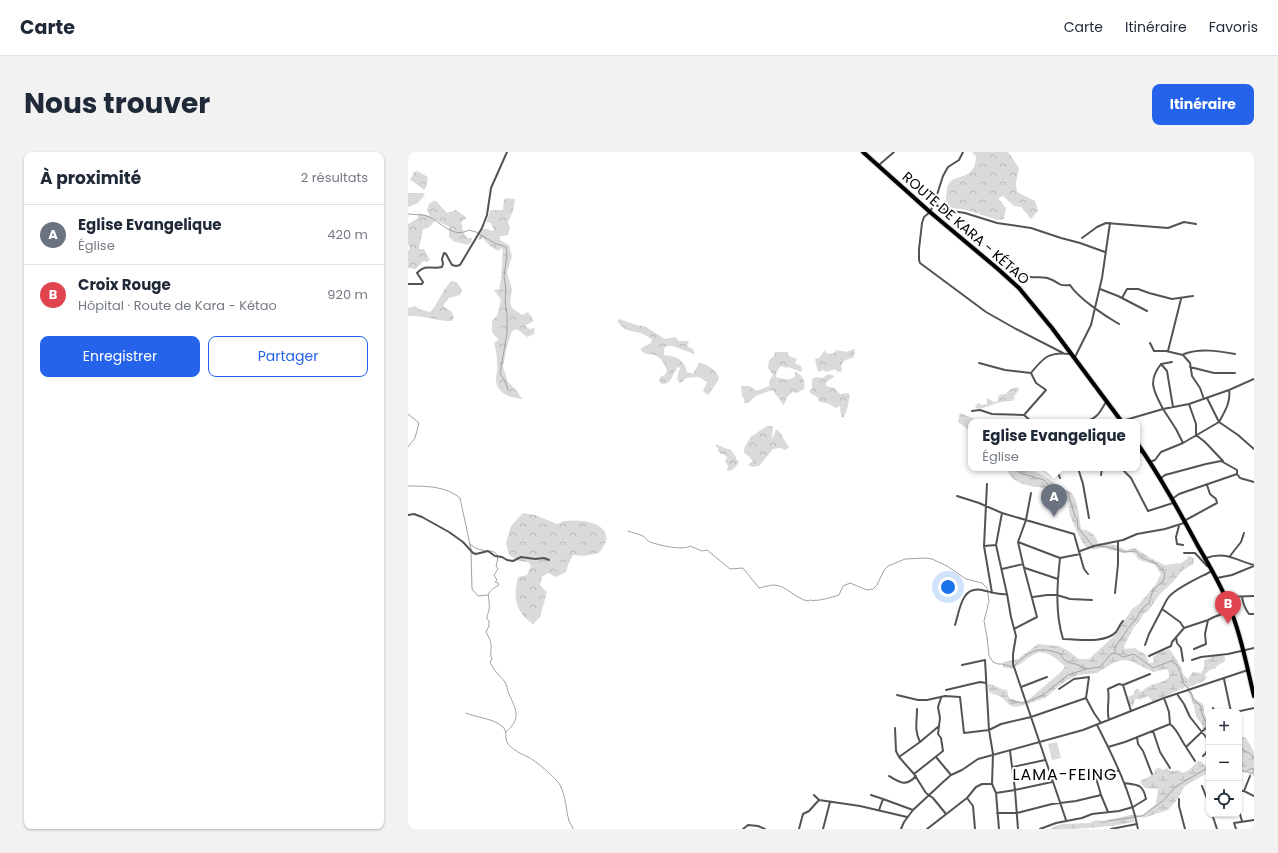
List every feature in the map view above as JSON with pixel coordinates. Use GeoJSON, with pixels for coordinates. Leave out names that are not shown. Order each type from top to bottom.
{"type":"FeatureCollection","features":[{"type":"Feature","properties":{"kind":"main road","name":"ROUTE DE KARA - KÉTAO"},"geometry":{"type":"LineString","coordinates":[[863,152],[1018,288],[1052,328],[1119,419]]}},
{"type":"Feature","properties":{"kind":"main road"},"geometry":{"type":"LineString","coordinates":[[1140,448],[1185,521],[1226,597],[1243,650],[1254,696]]}},
{"type":"Feature","properties":{"kind":"street"},"geometry":{"type":"LineString","coordinates":[[408,284],[422,284],[423,282],[417,273],[421,269],[429,266],[439,268],[442,267],[444,253],[452,265],[460,265],[465,254],[480,232],[487,215],[491,188],[507,152]]}},
{"type":"Feature","properties":{"kind":"street"},"geometry":{"type":"LineString","coordinates":[[878,166],[894,152]]}},
{"type":"Feature","properties":{"kind":"street"},"geometry":{"type":"LineString","coordinates":[[964,152],[959,160],[948,167],[934,204],[930,212],[924,217],[918,256],[920,264],[986,312],[1016,329],[1063,353],[1072,356],[1091,325],[1100,289],[1110,223]]}},
{"type":"Feature","properties":{"kind":"street"},"geometry":{"type":"LineString","coordinates":[[934,204],[946,210],[997,223],[1031,228],[1105,252]]}},
{"type":"Feature","properties":{"kind":"street"},"geometry":{"type":"LineString","coordinates":[[1082,238],[1097,227],[1110,223],[1156,228],[1168,228],[1184,222],[1196,224]]}},
{"type":"Feature","properties":{"kind":"street"},"geometry":{"type":"LineString","coordinates":[[1010,266],[1016,270],[1016,273],[1021,275],[1030,277],[1044,277],[1051,279],[1061,286],[1070,285],[1089,304],[1096,307],[1106,316],[1119,324]]}},
{"type":"Feature","properties":{"kind":"street"},"geometry":{"type":"LineString","coordinates":[[1122,298],[1127,289],[1135,288],[1149,294],[1172,299],[1181,299],[1193,296]]}},
{"type":"Feature","properties":{"kind":"street"},"geometry":{"type":"LineString","coordinates":[[1100,289],[1108,291],[1147,311]]}},
{"type":"Feature","properties":{"kind":"street"},"geometry":{"type":"LineString","coordinates":[[1168,351],[1181,299]]}},
{"type":"Feature","properties":{"kind":"street"},"geometry":{"type":"LineString","coordinates":[[1150,343],[1154,351],[1168,351],[1183,355],[1190,363],[1192,376],[1200,388],[1204,399]]}},
{"type":"Feature","properties":{"kind":"street"},"geometry":{"type":"LineString","coordinates":[[1183,355],[1191,351],[1200,350],[1235,354]]}},
{"type":"Feature","properties":{"kind":"street"},"geometry":{"type":"LineString","coordinates":[[1031,373],[1046,357],[1053,353],[1063,353]]}},
{"type":"Feature","properties":{"kind":"street"},"geometry":{"type":"LineString","coordinates":[[1172,362],[1161,364],[1154,373],[1153,390],[1183,443]]}},
{"type":"Feature","properties":{"kind":"street"},"geometry":{"type":"LineString","coordinates":[[979,363],[1005,370],[1031,373]]}},
{"type":"Feature","properties":{"kind":"street"},"geometry":{"type":"LineString","coordinates":[[1161,364],[1167,371],[1173,407]]}},
{"type":"Feature","properties":{"kind":"street"},"geometry":{"type":"LineString","coordinates":[[1190,367],[1214,373],[1235,373]]}},
{"type":"Feature","properties":{"kind":"street"},"geometry":{"type":"LineString","coordinates":[[1024,415],[1046,390],[1036,383],[1031,373]]}},
{"type":"Feature","properties":{"kind":"street"},"geometry":{"type":"LineString","coordinates":[[1131,419],[1163,409],[1189,404],[1207,398],[1216,393],[1229,390],[1254,379]]}},
{"type":"Feature","properties":{"kind":"street"},"geometry":{"type":"LineString","coordinates":[[1150,462],[1155,460],[1161,452],[1183,443],[1219,422],[1227,409],[1230,398],[1229,390]]}},
{"type":"Feature","properties":{"kind":"street"},"geometry":{"type":"LineString","coordinates":[[1207,398],[1219,422],[1238,435],[1254,449]]}},
{"type":"Feature","properties":{"kind":"street"},"geometry":{"type":"LineString","coordinates":[[1094,419],[1099,414],[1106,402]]}},
{"type":"Feature","properties":{"kind":"street"},"geometry":{"type":"LineString","coordinates":[[1189,404],[1196,424],[1196,435]]}},
{"type":"Feature","properties":{"kind":"street"},"geometry":{"type":"LineString","coordinates":[[972,411],[980,410],[992,414],[1024,415],[1029,419]]}},
{"type":"Feature","properties":{"kind":"street"},"geometry":{"type":"LineString","coordinates":[[1196,435],[1205,442],[1223,461],[1237,470],[1236,474],[1240,478],[1254,482]]}},
{"type":"Feature","properties":{"kind":"street"},"geometry":{"type":"LineString","coordinates":[[1160,478],[1165,475],[1223,461]]}},
{"type":"Feature","properties":{"kind":"street"},"geometry":{"type":"LineString","coordinates":[[1057,471],[1060,478]]}},
{"type":"Feature","properties":{"kind":"street"},"geometry":{"type":"LineString","coordinates":[[1079,471],[1083,484],[1089,518]]}},
{"type":"Feature","properties":{"kind":"street"},"geometry":{"type":"LineString","coordinates":[[1124,471],[1131,478],[1148,511],[1173,501],[1180,494],[1236,474]]}},
{"type":"Feature","properties":{"kind":"street"},"geometry":{"type":"LineString","coordinates":[[987,484],[984,546],[992,593]]}},
{"type":"Feature","properties":{"kind":"street"},"geometry":{"type":"LineString","coordinates":[[1080,551],[1138,534],[1179,526],[1217,503],[1216,499],[1210,494],[1207,485]]}},
{"type":"Feature","properties":{"kind":"street"},"geometry":{"type":"LineString","coordinates":[[1014,630],[1037,617],[1018,542],[1026,520],[1031,493]]}},
{"type":"Feature","properties":{"kind":"street"},"geometry":{"type":"LineString","coordinates":[[957,496],[1002,513],[1074,534],[1084,569],[1088,574]]}},
{"type":"Feature","properties":{"kind":"street"},"geometry":{"type":"LineString","coordinates":[[1002,513],[996,545],[1016,641],[1012,664],[1066,820]]}},
{"type":"Feature","properties":{"kind":"street"},"geometry":{"type":"LineString","coordinates":[[408,515],[414,514],[422,517],[463,542],[473,553],[476,554],[488,552],[495,556],[513,561],[521,557],[535,559],[544,558],[549,560]]}},
{"type":"Feature","properties":{"kind":"street"},"geometry":{"type":"LineString","coordinates":[[1179,526],[1176,537],[1177,544],[1183,544]]}},
{"type":"Feature","properties":{"kind":"street"},"geometry":{"type":"LineString","coordinates":[[1230,556],[1241,542],[1244,533]]}},
{"type":"Feature","properties":{"kind":"street"},"geometry":{"type":"LineString","coordinates":[[1115,593],[1118,541]]}},
{"type":"Feature","properties":{"kind":"street"},"geometry":{"type":"LineString","coordinates":[[1018,542],[1060,558],[1080,554]]}},
{"type":"Feature","properties":{"kind":"street"},"geometry":{"type":"LineString","coordinates":[[984,546],[996,545]]}},
{"type":"Feature","properties":{"kind":"street"},"geometry":{"type":"LineString","coordinates":[[1145,645],[1149,634],[1168,598],[1211,569],[1195,552],[1184,554]]}},
{"type":"Feature","properties":{"kind":"street"},"geometry":{"type":"LineString","coordinates":[[1205,558],[1216,555],[1230,556],[1236,560],[1254,565]]}},
{"type":"Feature","properties":{"kind":"street"},"geometry":{"type":"LineString","coordinates":[[1060,558],[1057,596],[1060,629],[1063,639],[1098,640],[1114,634],[1123,621]]}},
{"type":"Feature","properties":{"kind":"street"},"geometry":{"type":"LineString","coordinates":[[1002,569],[1023,564]]}},
{"type":"Feature","properties":{"kind":"street"},"geometry":{"type":"LineString","coordinates":[[1217,578],[1232,575],[1254,565]]}},
{"type":"Feature","properties":{"kind":"street"},"geometry":{"type":"LineString","coordinates":[[1024,568],[1058,579]]}},
{"type":"Feature","properties":{"kind":"street"},"geometry":{"type":"LineString","coordinates":[[955,625],[963,599],[967,592],[976,589],[997,594],[1007,594]]}},
{"type":"Feature","properties":{"kind":"street"},"geometry":{"type":"LineString","coordinates":[[1032,597],[1047,595],[1070,599],[1092,600]]}},
{"type":"Feature","properties":{"kind":"street"},"geometry":{"type":"LineString","coordinates":[[1226,597],[1254,596]]}},
{"type":"Feature","properties":{"kind":"street"},"geometry":{"type":"LineString","coordinates":[[1242,597],[1247,611],[1250,614],[1254,614]]}},
{"type":"Feature","properties":{"kind":"street"},"geometry":{"type":"LineString","coordinates":[[1162,609],[1180,622],[1184,628]]}},
{"type":"Feature","properties":{"kind":"street"},"geometry":{"type":"LineString","coordinates":[[1148,656],[1171,646],[1172,642],[1184,628],[1231,611]]}},
{"type":"Feature","properties":{"kind":"street"},"geometry":{"type":"LineString","coordinates":[[1194,649],[1206,644],[1208,620]]}},
{"type":"Feature","properties":{"kind":"street"},"geometry":{"type":"LineString","coordinates":[[1176,637],[1177,643],[1181,648],[1183,661]]}},
{"type":"Feature","properties":{"kind":"street"},"geometry":{"type":"LineString","coordinates":[[1192,660],[1201,657],[1228,654],[1254,648]]}},
{"type":"Feature","properties":{"kind":"street"},"geometry":{"type":"LineString","coordinates":[[962,665],[985,660],[989,730],[993,754],[992,784],[996,793],[999,829]]}},
{"type":"Feature","properties":{"kind":"street"},"geometry":{"type":"LineString","coordinates":[[901,829],[907,817],[913,810],[951,775],[962,770],[978,759],[1097,725],[1185,690],[1224,679],[1248,670]]}},
{"type":"Feature","properties":{"kind":"street"},"geometry":{"type":"LineString","coordinates":[[1109,720],[1107,713],[1109,700],[1108,689],[1150,674]]}},
{"type":"Feature","properties":{"kind":"street"},"geometry":{"type":"LineString","coordinates":[[1021,687],[1047,677]]}},
{"type":"Feature","properties":{"kind":"street"},"geometry":{"type":"LineString","coordinates":[[1059,689],[1074,679],[1089,677],[1086,698],[1101,723]]}},
{"type":"Feature","properties":{"kind":"street"},"geometry":{"type":"LineString","coordinates":[[1224,679],[1230,709]]}},
{"type":"Feature","properties":{"kind":"street"},"geometry":{"type":"LineString","coordinates":[[946,690],[980,682],[986,683]]}},
{"type":"Feature","properties":{"kind":"street"},"geometry":{"type":"LineString","coordinates":[[1122,685],[1131,711]]}},
{"type":"Feature","properties":{"kind":"street"},"geometry":{"type":"LineString","coordinates":[[1177,694],[1190,718],[1206,737]]}},
{"type":"Feature","properties":{"kind":"street"},"geometry":{"type":"LineString","coordinates":[[898,695],[916,700],[927,700],[946,696],[960,697],[964,733],[989,730],[1001,724],[1031,717],[1086,698]]}},
{"type":"Feature","properties":{"kind":"street"},"geometry":{"type":"LineString","coordinates":[[889,776],[899,782],[907,783],[943,751],[941,738],[938,734],[938,707],[941,697]]}},
{"type":"Feature","properties":{"kind":"street"},"geometry":{"type":"LineString","coordinates":[[1164,698],[1169,712],[1170,724],[1177,729],[1181,740],[1195,761]]}},
{"type":"Feature","properties":{"kind":"street"},"geometry":{"type":"LineString","coordinates":[[1242,711],[1254,708]]}},
{"type":"Feature","properties":{"kind":"street"},"geometry":{"type":"LineString","coordinates":[[917,709],[917,719],[915,723],[920,742]]}},
{"type":"Feature","properties":{"kind":"street"},"geometry":{"type":"LineString","coordinates":[[1108,747],[1170,724]]}},
{"type":"Feature","properties":{"kind":"street"},"geometry":{"type":"LineString","coordinates":[[1097,725],[1124,783],[1133,807],[1138,829]]}},
{"type":"Feature","properties":{"kind":"street"},"geometry":{"type":"LineString","coordinates":[[899,757],[939,726]]}},
{"type":"Feature","properties":{"kind":"street"},"geometry":{"type":"LineString","coordinates":[[895,728],[896,751],[899,757],[946,814]]}},
{"type":"Feature","properties":{"kind":"street"},"geometry":{"type":"LineString","coordinates":[[1186,747],[1206,729]]}},
{"type":"Feature","properties":{"kind":"street"},"geometry":{"type":"LineString","coordinates":[[1153,731],[1160,752],[1170,768]]}},
{"type":"Feature","properties":{"kind":"street"},"geometry":{"type":"LineString","coordinates":[[1137,737],[1138,744],[1143,751],[1152,774]]}},
{"type":"Feature","properties":{"kind":"street"},"geometry":{"type":"LineString","coordinates":[[1010,750],[1018,829]]}},
{"type":"Feature","properties":{"kind":"street"},"geometry":{"type":"LineString","coordinates":[[1203,756],[1206,753]]}},
{"type":"Feature","properties":{"kind":"street"},"geometry":{"type":"LineString","coordinates":[[936,757],[951,775]]}},
{"type":"Feature","properties":{"kind":"street"},"geometry":{"type":"LineString","coordinates":[[1013,768],[1045,760]]}},
{"type":"Feature","properties":{"kind":"street"},"geometry":{"type":"LineString","coordinates":[[1108,812],[1094,771],[1118,770]]}},
{"type":"Feature","properties":{"kind":"street"},"geometry":{"type":"LineString","coordinates":[[1250,776],[1244,791],[1254,796]]}},
{"type":"Feature","properties":{"kind":"street"},"geometry":{"type":"LineString","coordinates":[[996,793],[1052,782]]}},
{"type":"Feature","properties":{"kind":"street"},"geometry":{"type":"LineString","coordinates":[[1040,829],[1066,820],[1133,807],[1146,799],[1144,789],[1138,785],[1124,783]]}},
{"type":"Feature","properties":{"kind":"street"},"geometry":{"type":"LineString","coordinates":[[927,829],[967,798],[976,787],[982,784],[992,784]]}},
{"type":"Feature","properties":{"kind":"street"},"geometry":{"type":"LineString","coordinates":[[1202,786],[1206,795]]}},
{"type":"Feature","properties":{"kind":"street"},"geometry":{"type":"LineString","coordinates":[[814,795],[819,800],[879,810],[907,817]]}},
{"type":"Feature","properties":{"kind":"street"},"geometry":{"type":"LineString","coordinates":[[871,795],[913,810]]}},
{"type":"Feature","properties":{"kind":"street"},"geometry":{"type":"LineString","coordinates":[[997,813],[1017,813],[1052,804],[1060,804],[1101,795]]}},
{"type":"Feature","properties":{"kind":"street"},"geometry":{"type":"LineString","coordinates":[[967,798],[973,806],[974,829]]}},
{"type":"Feature","properties":{"kind":"street"},"geometry":{"type":"LineString","coordinates":[[879,810],[883,799]]}},
{"type":"Feature","properties":{"kind":"street"},"geometry":{"type":"LineString","coordinates":[[1179,799],[1179,806],[1185,829]]}},
{"type":"Feature","properties":{"kind":"street"},"geometry":{"type":"LineString","coordinates":[[799,829],[803,814],[810,811],[819,800]]}},
{"type":"Feature","properties":{"kind":"street"},"geometry":{"type":"LineString","coordinates":[[823,829],[830,802]]}},
{"type":"Feature","properties":{"kind":"street"},"geometry":{"type":"LineString","coordinates":[[1213,817],[1217,829]]}},
{"type":"Feature","properties":{"kind":"street"},"geometry":{"type":"LineString","coordinates":[[1241,817],[1242,821]]}},
{"type":"Feature","properties":{"kind":"street"},"geometry":{"type":"LineString","coordinates":[[1236,829],[1234,823],[1254,820]]}},
{"type":"Feature","properties":{"kind":"street"},"geometry":{"type":"LineString","coordinates":[[1111,829],[1137,824]]}},
{"type":"Feature","properties":{"kind":"street"},"geometry":{"type":"LineString","coordinates":[[743,829],[748,825],[758,826],[765,829]]}},
{"type":"Feature","properties":{"kind":"green space"},"geometry":{"type":"Polygon","coordinates":[[[972,153],[1009,153],[1019,168],[1016,183],[1017,192],[1035,201],[1038,211],[1031,219],[1021,207],[1014,206],[1003,196],[998,198],[1006,208],[1004,219],[997,220],[967,210],[945,207],[948,185],[954,179],[964,176],[972,170],[975,164],[976,156],[972,153]]]}},
{"type":"Feature","properties":{"kind":"green space"},"geometry":{"type":"Polygon","coordinates":[[[417,171],[428,177],[426,188],[424,190],[410,180],[414,172],[417,171]]]}},
{"type":"Feature","properties":{"kind":"green space"},"geometry":{"type":"Polygon","coordinates":[[[408,193],[423,193],[425,195],[418,203],[408,207],[408,193]]]}},
{"type":"Feature","properties":{"kind":"green space"},"geometry":{"type":"Polygon","coordinates":[[[506,198],[515,199],[513,211],[508,222],[510,228],[508,235],[500,236],[500,240],[509,245],[512,256],[507,272],[512,289],[510,302],[512,308],[522,315],[528,312],[534,321],[526,325],[527,328],[535,328],[534,334],[527,337],[517,329],[512,331],[507,346],[503,367],[508,382],[517,391],[522,399],[513,398],[502,392],[496,381],[497,364],[494,343],[498,339],[492,332],[492,320],[497,316],[501,300],[494,290],[499,289],[503,250],[500,248],[500,251],[493,248],[483,238],[480,240],[478,239],[482,229],[494,230],[491,223],[486,222],[491,210],[503,210],[504,200],[506,198]]]}},
{"type":"Feature","properties":{"kind":"green space"},"geometry":{"type":"Polygon","coordinates":[[[436,201],[447,213],[456,210],[467,218],[461,222],[464,234],[468,238],[472,238],[471,243],[467,245],[453,241],[449,237],[449,227],[436,220],[428,228],[423,229],[419,247],[419,249],[424,249],[430,260],[427,262],[423,261],[416,269],[408,268],[408,251],[410,248],[408,244],[408,224],[417,219],[419,213],[430,216],[427,210],[429,204],[436,201]]]}},
{"type":"Feature","properties":{"kind":"green space"},"geometry":{"type":"Polygon","coordinates":[[[452,281],[457,283],[462,289],[460,295],[449,298],[443,306],[452,312],[454,318],[452,321],[419,316],[408,316],[408,308],[415,306],[419,309],[430,312],[452,281]]]}},
{"type":"Feature","properties":{"kind":"green space"},"geometry":{"type":"Polygon","coordinates":[[[620,319],[646,327],[665,339],[675,337],[679,341],[689,341],[687,346],[694,350],[694,354],[673,346],[666,346],[664,349],[664,355],[679,359],[684,364],[687,372],[693,374],[699,363],[705,364],[713,369],[719,377],[718,381],[708,395],[703,391],[707,382],[699,377],[686,378],[679,383],[677,378],[680,368],[678,367],[670,380],[666,384],[662,384],[659,381],[660,377],[665,375],[667,371],[664,363],[657,356],[645,354],[640,349],[651,343],[652,339],[642,333],[629,331],[624,328],[617,321],[620,319]]]}},
{"type":"Feature","properties":{"kind":"green space"},"geometry":{"type":"Polygon","coordinates":[[[853,349],[855,350],[854,357],[843,362],[841,372],[838,372],[835,369],[826,372],[823,370],[818,372],[815,359],[819,358],[825,350],[826,353],[832,354],[837,350],[847,352],[853,349]]]}},
{"type":"Feature","properties":{"kind":"green space"},"geometry":{"type":"Polygon","coordinates":[[[775,352],[788,352],[789,356],[797,359],[795,363],[801,366],[802,370],[801,372],[782,366],[776,373],[776,377],[791,379],[795,376],[795,372],[803,379],[805,383],[804,389],[797,393],[793,392],[787,397],[784,405],[772,390],[756,396],[748,403],[744,403],[745,399],[742,396],[741,386],[750,386],[756,391],[769,386],[769,381],[773,375],[768,368],[769,360],[774,356],[775,352]]]}},
{"type":"Feature","properties":{"kind":"green space"},"geometry":{"type":"Polygon","coordinates":[[[829,374],[834,377],[826,382],[826,386],[834,388],[840,394],[848,393],[850,395],[847,410],[843,418],[841,416],[840,406],[836,408],[829,404],[820,402],[816,396],[811,394],[810,391],[812,388],[812,379],[816,377],[822,378],[829,374]]]}},
{"type":"Feature","properties":{"kind":"green space"},"geometry":{"type":"Polygon","coordinates":[[[1018,387],[1019,390],[1012,401],[978,409],[975,407],[978,403],[982,405],[987,404],[987,398],[997,402],[999,395],[1005,394],[1011,389],[1018,387]]]}},
{"type":"Feature","properties":{"kind":"green space"},"geometry":{"type":"Polygon","coordinates":[[[960,413],[975,419],[968,419],[968,429],[958,422],[960,413]]]}},
{"type":"Feature","properties":{"kind":"green space"},"geometry":{"type":"Polygon","coordinates":[[[767,426],[773,426],[773,438],[776,429],[789,447],[786,450],[780,448],[773,449],[759,466],[752,467],[748,465],[753,461],[744,452],[745,448],[751,436],[767,426]]]}},
{"type":"Feature","properties":{"kind":"green space"},"geometry":{"type":"Polygon","coordinates":[[[716,444],[730,449],[739,461],[736,467],[732,470],[727,471],[728,466],[725,461],[727,458],[718,451],[716,444]]]}},
{"type":"Feature","properties":{"kind":"green space"},"geometry":{"type":"Polygon","coordinates":[[[1008,471],[1032,471],[1070,492],[1076,503],[1081,529],[1092,533],[1098,543],[1115,545],[1126,550],[1135,548],[1165,565],[1181,563],[1187,559],[1188,556],[1194,559],[1193,564],[1183,570],[1160,594],[1148,611],[1144,613],[1134,627],[1124,646],[1125,649],[1135,648],[1146,655],[1149,663],[1154,662],[1153,657],[1160,652],[1170,649],[1181,667],[1183,674],[1188,679],[1193,672],[1201,673],[1204,668],[1204,660],[1217,656],[1225,657],[1225,661],[1215,669],[1207,672],[1205,675],[1207,678],[1202,682],[1189,687],[1195,699],[1203,704],[1206,717],[1206,727],[1202,729],[1202,724],[1196,715],[1193,703],[1186,687],[1154,701],[1148,696],[1139,700],[1135,699],[1133,706],[1130,706],[1128,697],[1134,694],[1134,691],[1138,688],[1140,692],[1151,685],[1168,679],[1169,676],[1167,669],[1153,672],[1131,661],[1123,660],[1115,662],[1097,673],[1078,675],[1064,682],[1045,698],[1017,707],[1011,706],[1000,696],[989,692],[988,684],[1007,690],[1009,698],[1022,702],[1028,700],[1062,671],[1065,666],[1049,654],[1043,652],[1033,655],[1012,669],[1003,667],[1003,662],[1018,659],[1038,644],[1059,646],[1079,659],[1089,659],[1114,636],[1132,609],[1139,604],[1156,584],[1161,574],[1154,564],[1138,559],[1135,554],[1130,552],[1123,553],[1104,548],[1093,549],[1086,547],[1070,516],[1068,502],[1064,495],[1056,491],[1019,482],[1011,477],[1008,471]]]}},
{"type":"Feature","properties":{"kind":"green space"},"geometry":{"type":"Polygon","coordinates":[[[523,513],[535,515],[557,524],[564,521],[585,521],[599,526],[606,535],[606,541],[599,553],[584,556],[573,555],[566,572],[556,577],[548,573],[542,577],[540,585],[547,592],[540,617],[533,624],[522,614],[517,604],[516,597],[516,584],[518,577],[527,575],[531,566],[528,562],[519,561],[509,555],[506,543],[511,526],[523,513]]]}},
{"type":"Feature","properties":{"kind":"green space"},"geometry":{"type":"Polygon","coordinates":[[[1242,737],[1246,738],[1254,752],[1254,776],[1242,771],[1242,737]]]}},
{"type":"Feature","properties":{"kind":"green space"},"geometry":{"type":"Polygon","coordinates":[[[1057,742],[1061,758],[1052,760],[1048,744],[1057,742]]]}},
{"type":"Feature","properties":{"kind":"green space"},"geometry":{"type":"Polygon","coordinates":[[[1198,761],[1201,761],[1206,766],[1206,774],[1185,786],[1176,801],[1168,810],[1143,818],[1139,816],[1134,818],[1134,822],[1113,826],[1051,829],[1055,826],[1063,824],[1089,823],[1096,820],[1102,821],[1131,815],[1143,815],[1156,804],[1158,789],[1145,788],[1140,781],[1154,774],[1155,769],[1159,768],[1164,770],[1166,768],[1172,771],[1178,770],[1183,773],[1189,770],[1198,761]]]}},
{"type":"Feature","properties":{"kind":"waterway"},"geometry":{"type":"LineString","coordinates":[[408,214],[427,216],[452,231],[463,232],[469,230],[476,232],[494,243],[506,247],[507,255],[504,276],[506,290],[505,301],[507,333],[500,374],[505,381],[508,390]]}},
{"type":"Feature","properties":{"kind":"waterway"},"geometry":{"type":"LineString","coordinates":[[408,414],[419,423],[415,438],[408,447]]}},
{"type":"Feature","properties":{"kind":"waterway"},"geometry":{"type":"LineString","coordinates":[[1017,471],[1044,480],[1050,487],[1068,492],[1075,517],[1077,518],[1078,528],[1093,546]]}},
{"type":"Feature","properties":{"kind":"waterway"},"geometry":{"type":"LineString","coordinates":[[408,486],[442,489],[460,498],[471,549]]}},
{"type":"Feature","properties":{"kind":"waterway"},"geometry":{"type":"LineString","coordinates":[[628,531],[641,535],[649,542],[659,545],[676,548],[690,546],[702,551],[707,550],[730,569],[743,568],[759,588],[772,585],[782,587],[799,598],[808,601],[821,600],[839,595],[843,586],[850,583],[867,590],[873,589],[888,566],[905,559],[932,559],[947,566],[966,579],[982,583],[987,588],[989,601],[984,621],[989,656],[993,662],[1013,667],[1030,653],[1046,650],[1061,654],[1067,662],[1079,665],[1086,669]]}},
{"type":"Feature","properties":{"kind":"waterway"},"geometry":{"type":"LineString","coordinates":[[469,544],[478,549],[496,553],[497,556],[496,566],[498,569],[494,575],[497,580],[495,582],[499,585],[494,588],[488,596],[489,610],[487,617],[489,626],[486,632],[491,643],[492,659],[490,662],[506,683],[515,709],[516,718],[506,732]]}},
{"type":"Feature","properties":{"kind":"waterway"},"geometry":{"type":"LineString","coordinates":[[1098,546],[1125,552],[1136,551],[1142,558],[1158,565],[1164,572],[1165,576],[1163,581],[1153,590],[1149,603],[1142,609],[1135,621],[1115,647],[1115,653]]}},
{"type":"Feature","properties":{"kind":"waterway"},"geometry":{"type":"LineString","coordinates":[[471,552],[472,589],[478,596],[488,595]]}},
{"type":"Feature","properties":{"kind":"waterway"},"geometry":{"type":"LineString","coordinates":[[1009,700],[1022,703],[1027,702],[1043,695],[1068,675],[1086,669],[1100,667],[1111,654],[1115,653],[1123,657],[1134,654],[1153,668],[1171,661],[1177,665],[1183,683],[1188,688],[1189,692],[1191,692],[1193,699],[1200,705],[1206,722]]}},
{"type":"Feature","properties":{"kind":"waterway"},"geometry":{"type":"LineString","coordinates":[[466,713],[499,724],[503,727],[506,733],[506,740],[510,746],[517,752],[536,762],[555,779],[562,790],[569,821],[573,829]]}},
{"type":"Feature","properties":{"kind":"waterway"},"geometry":{"type":"LineString","coordinates":[[1242,750],[1254,758]]}},
{"type":"Feature","properties":{"kind":"waterway"},"geometry":{"type":"LineString","coordinates":[[1242,770],[1245,772],[1252,768],[1254,769]]}},
{"type":"Feature","properties":{"kind":"waterway"},"geometry":{"type":"LineString","coordinates":[[1108,821],[1142,816],[1164,800],[1175,787],[1206,769]]}},
{"type":"Feature","properties":{"kind":"place","name":"Eglise Evangelique"},"geometry":{"type":"Point","coordinates":[1054,517]}},
{"type":"Feature","properties":{"kind":"place","name":"Croix Rouge"},"geometry":{"type":"Point","coordinates":[1228,624]}},
{"type":"Feature","properties":{"kind":"district","name":"LAMA-FEING"},"geometry":{"type":"Point","coordinates":[1065,774]}}]}
